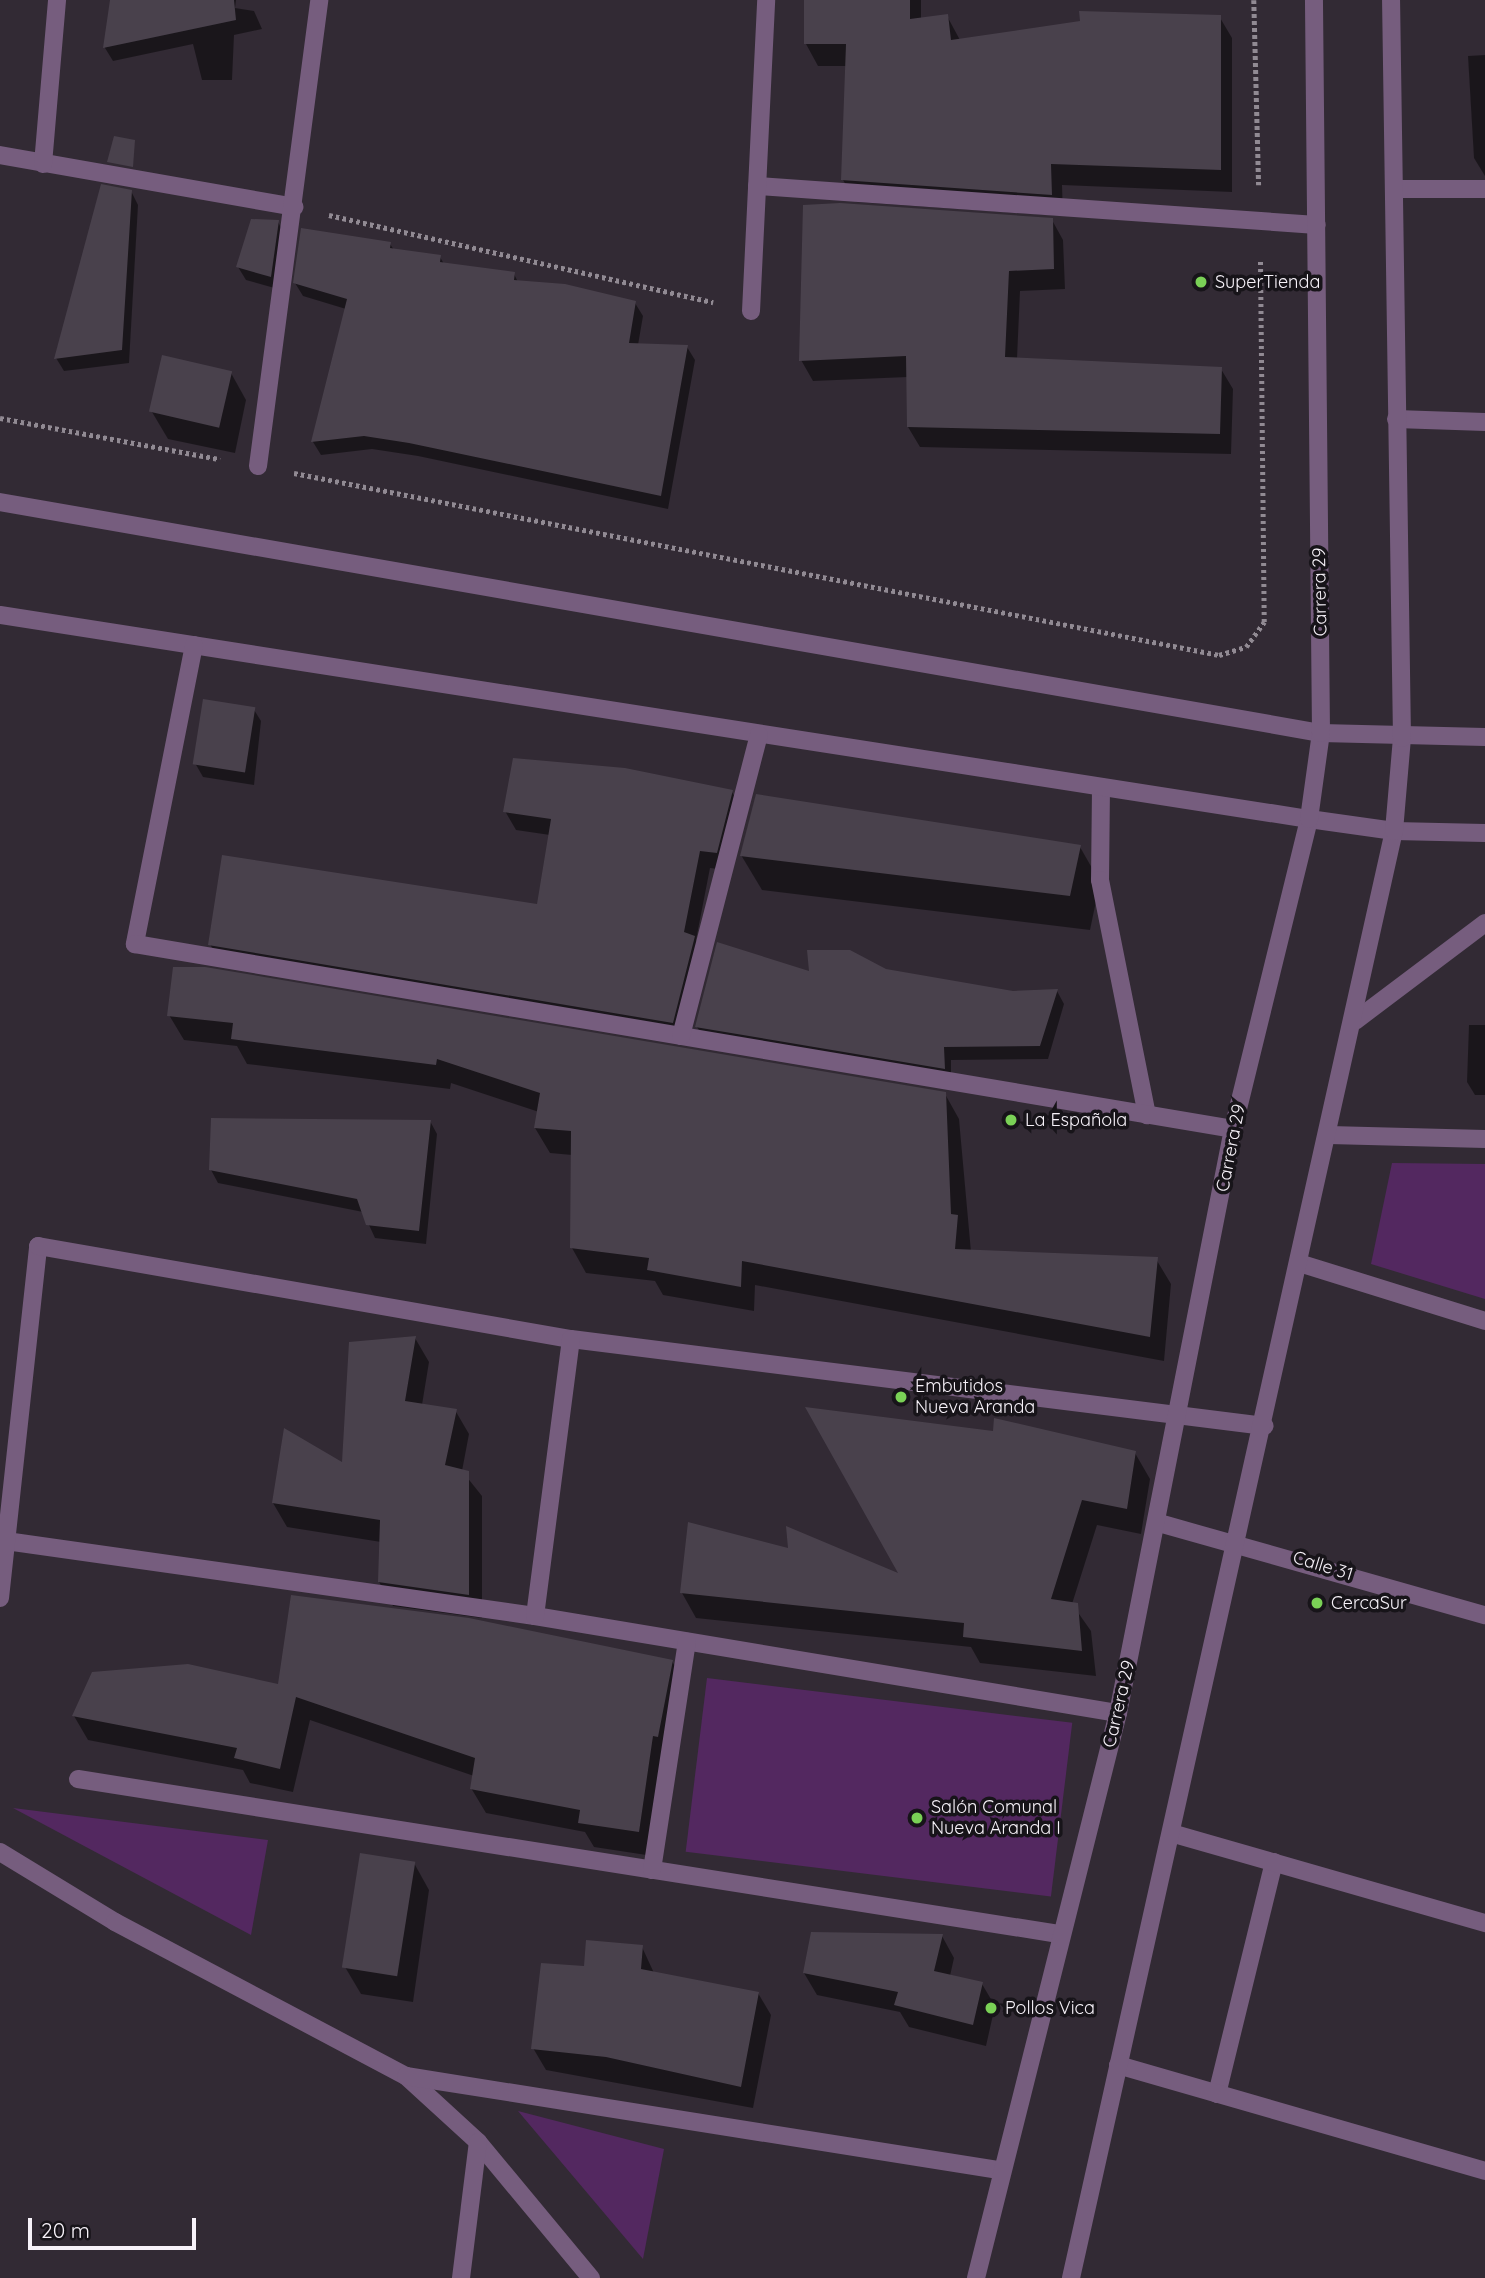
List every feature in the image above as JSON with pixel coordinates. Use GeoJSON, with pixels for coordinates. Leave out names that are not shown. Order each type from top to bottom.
{"type":"FeatureCollection","features":[{"type":"Feature","properties":{"kind":"street"},"geometry":{"type":"LineString","coordinates":[[43,164],[57,0]]}},
{"type":"Feature","properties":{"kind":"street"},"geometry":{"type":"LineString","coordinates":[[258,466],[319,0]]}},
{"type":"Feature","properties":{"kind":"street"},"geometry":{"type":"LineString","coordinates":[[751,311],[766,0]]}},
{"type":"Feature","properties":{"kind":"street","name":"Carrera 29"},"geometry":{"type":"LineString","coordinates":[[976,2278],[998,2170],[1118,1713],[1181,1412],[1233,1129],[1309,819],[1321,733],[1314,0]]}},
{"type":"Feature","properties":{"kind":"street"},"geometry":{"type":"LineString","coordinates":[[1071,2278],[1240,1541],[1299,1263],[1355,1021],[1394,831],[1402,738],[1391,0]]}},
{"type":"Feature","properties":{"kind":"street"},"geometry":{"type":"LineString","coordinates":[[0,155],[294,207]]}},
{"type":"Feature","properties":{"kind":"street"},"geometry":{"type":"LineString","coordinates":[[757,186],[1317,225]]}},
{"type":"Feature","properties":{"kind":"street"},"geometry":{"type":"LineString","coordinates":[[1394,189],[1485,189]]}},
{"type":"Feature","properties":{"kind":"street"},"geometry":{"type":"LineString","coordinates":[[1396,419],[1485,422]]}},
{"type":"Feature","properties":{"kind":"street"},"geometry":{"type":"LineString","coordinates":[[0,502],[1321,733],[1402,738],[1485,737]]}},
{"type":"Feature","properties":{"kind":"street"},"geometry":{"type":"LineString","coordinates":[[0,615],[1309,819],[1394,831],[1485,833]]}},
{"type":"Feature","properties":{"kind":"street"},"geometry":{"type":"LineString","coordinates":[[194,645],[135,944],[1233,1129]]}},
{"type":"Feature","properties":{"kind":"street"},"geometry":{"type":"LineString","coordinates":[[681,1036],[759,735]]}},
{"type":"Feature","properties":{"kind":"street"},"geometry":{"type":"LineString","coordinates":[[1101,787],[1100,880],[1147,1115]]}},
{"type":"Feature","properties":{"kind":"street"},"geometry":{"type":"LineString","coordinates":[[1355,1021],[1485,923]]}},
{"type":"Feature","properties":{"kind":"street"},"geometry":{"type":"LineString","coordinates":[[1329,1135],[1485,1139]]}},
{"type":"Feature","properties":{"kind":"street"},"geometry":{"type":"LineString","coordinates":[[0,1598],[38,1245],[571,1339],[1181,1412],[1265,1426]]}},
{"type":"Feature","properties":{"kind":"street"},"geometry":{"type":"LineString","coordinates":[[1299,1263],[1485,1321]]}},
{"type":"Feature","properties":{"kind":"street"},"geometry":{"type":"LineString","coordinates":[[536,1616],[571,1339]]}},
{"type":"Feature","properties":{"kind":"street","name":"Calle 31"},"geometry":{"type":"LineString","coordinates":[[1159,1523],[1240,1541],[1485,1615]]}},
{"type":"Feature","properties":{"kind":"street"},"geometry":{"type":"LineString","coordinates":[[6,1541],[536,1616],[1118,1713]]}},
{"type":"Feature","properties":{"kind":"street"},"geometry":{"type":"LineString","coordinates":[[652,1870],[687,1642]]}},
{"type":"Feature","properties":{"kind":"street"},"geometry":{"type":"LineString","coordinates":[[78,1779],[1059,1934]]}},
{"type":"Feature","properties":{"kind":"street"},"geometry":{"type":"LineString","coordinates":[[1171,1833],[1485,1923]]}},
{"type":"Feature","properties":{"kind":"street"},"geometry":{"type":"LineString","coordinates":[[0,1852],[115,1922],[406,2076],[478,2142],[591,2278]]}},
{"type":"Feature","properties":{"kind":"street"},"geometry":{"type":"LineString","coordinates":[[1217,2094],[1275,1862]]}},
{"type":"Feature","properties":{"kind":"street"},"geometry":{"type":"LineString","coordinates":[[1118,2065],[1485,2171]]}},
{"type":"Feature","properties":{"kind":"street"},"geometry":{"type":"LineString","coordinates":[[406,2076],[998,2170]]}},
{"type":"Feature","properties":{"kind":"street"},"geometry":{"type":"LineString","coordinates":[[461,2278],[478,2142]]}},
{"type":"Feature","properties":{"kind":"path"},"geometry":{"type":"LineString","coordinates":[[0,418],[258,466],[1219,655],[1246,646],[1264,622],[1260,223],[1254,0]]}},
{"type":"Feature","properties":{"kind":"path"},"geometry":{"type":"LineString","coordinates":[[294,207],[751,311]]}},
{"type":"Feature","properties":{"kind":"shaded area"},"geometry":{"type":"Polygon","coordinates":[[[1392,1163],[1485,1164],[1485,1299],[1371,1264],[1392,1163]]]}},
{"type":"Feature","properties":{"kind":"shaded area"},"geometry":{"type":"Polygon","coordinates":[[[707,1678],[1072,1723],[1051,1897],[686,1852],[707,1678]]]}},
{"type":"Feature","properties":{"kind":"shaded area"},"geometry":{"type":"Polygon","coordinates":[[[13,1808],[268,1840],[251,1935],[13,1808]]]}},
{"type":"Feature","properties":{"kind":"shaded area"},"geometry":{"type":"Polygon","coordinates":[[[518,2111],[664,2149],[643,2259],[518,2111]]]}},
{"type":"Feature","properties":{"kind":"building"},"geometry":{"type":"Polygon","coordinates":[[[110,0],[234,0],[236,20],[103,48],[110,0]]]}},
{"type":"Feature","properties":{"kind":"building"},"geometry":{"type":"Polygon","coordinates":[[[804,0],[910,0],[910,19],[948,14],[951,40],[1080,21],[1079,11],[1221,15],[1221,170],[1051,164],[1052,195],[841,180],[846,44],[804,44],[804,0]]]}},
{"type":"Feature","properties":{"kind":"building"},"geometry":{"type":"Polygon","coordinates":[[[114,136],[135,140],[133,167],[107,162],[114,136]]]}},
{"type":"Feature","properties":{"kind":"building"},"geometry":{"type":"Polygon","coordinates":[[[101,184],[132,190],[122,350],[54,359],[101,184]]]}},
{"type":"Feature","properties":{"kind":"building"},"geometry":{"type":"Polygon","coordinates":[[[840,203],[1053,218],[1054,269],[1009,271],[1005,357],[1222,367],[1220,434],[907,427],[906,356],[799,361],[803,205],[840,203]]]}},
{"type":"Feature","properties":{"kind":"building"},"geometry":{"type":"Polygon","coordinates":[[[251,219],[279,220],[271,277],[236,267],[251,219]]]}},
{"type":"Feature","properties":{"kind":"building"},"geometry":{"type":"Polygon","coordinates":[[[301,228],[391,242],[390,248],[441,255],[440,262],[515,272],[514,280],[565,284],[636,301],[629,343],[688,345],[661,496],[364,436],[311,442],[347,299],[293,283],[301,228]]]}},
{"type":"Feature","properties":{"kind":"building"},"geometry":{"type":"Polygon","coordinates":[[[162,355],[232,371],[219,428],[149,412],[162,355]]]}},
{"type":"Feature","properties":{"kind":"building"},"geometry":{"type":"Polygon","coordinates":[[[203,699],[255,707],[245,772],[193,764],[203,699]]]}},
{"type":"Feature","properties":{"kind":"building"},"geometry":{"type":"Polygon","coordinates":[[[513,758],[625,768],[733,790],[717,853],[700,851],[684,932],[695,936],[673,1023],[208,945],[222,855],[537,904],[551,819],[503,812],[513,758]]]}},
{"type":"Feature","properties":{"kind":"building"},"geometry":{"type":"Polygon","coordinates":[[[756,794],[1081,845],[1070,896],[740,856],[756,794]]]}},
{"type":"Feature","properties":{"kind":"building"},"geometry":{"type":"Polygon","coordinates":[[[717,942],[809,971],[807,950],[850,950],[886,969],[1013,991],[1058,989],[1040,1046],[944,1047],[945,1069],[695,1027],[717,942]]]}},
{"type":"Feature","properties":{"kind":"building"},"geometry":{"type":"Polygon","coordinates":[[[173,967],[205,967],[946,1092],[951,1214],[958,1215],[955,1249],[1158,1257],[1150,1337],[742,1261],[741,1287],[647,1270],[649,1258],[570,1248],[571,1131],[534,1128],[540,1093],[437,1059],[436,1065],[231,1039],[233,1023],[167,1016],[173,967]]]}},
{"type":"Feature","properties":{"kind":"building"},"geometry":{"type":"Polygon","coordinates":[[[211,1118],[431,1120],[419,1231],[366,1225],[357,1199],[209,1170],[211,1118]]]}},
{"type":"Feature","properties":{"kind":"building"},"geometry":{"type":"Polygon","coordinates":[[[416,1336],[405,1401],[457,1409],[445,1465],[469,1471],[469,1595],[378,1582],[380,1520],[272,1503],[284,1428],[342,1462],[349,1342],[416,1336]]]}},
{"type":"Feature","properties":{"kind":"building"},"geometry":{"type":"Polygon","coordinates":[[[805,1407],[993,1431],[994,1418],[1136,1451],[1127,1509],[1082,1500],[1051,1599],[1078,1603],[1082,1651],[963,1637],[964,1623],[680,1593],[688,1522],[788,1548],[786,1526],[898,1573],[805,1407]]]}},
{"type":"Feature","properties":{"kind":"building"},"geometry":{"type":"Polygon","coordinates":[[[291,1595],[469,1618],[673,1660],[658,1737],[653,1736],[639,1832],[578,1823],[580,1810],[470,1789],[475,1758],[296,1697],[280,1769],[234,1758],[237,1748],[72,1716],[92,1672],[188,1664],[278,1684],[291,1595]]]}},
{"type":"Feature","properties":{"kind":"building"},"geometry":{"type":"Polygon","coordinates":[[[360,1853],[415,1862],[397,1976],[342,1968],[360,1853]]]}},
{"type":"Feature","properties":{"kind":"building"},"geometry":{"type":"Polygon","coordinates":[[[811,1932],[943,1934],[934,1971],[983,1982],[973,2025],[894,2005],[898,1992],[803,1973],[811,1932]]]}},
{"type":"Feature","properties":{"kind":"building"},"geometry":{"type":"Polygon","coordinates":[[[586,1940],[643,1945],[641,1969],[759,1992],[741,2087],[606,2057],[531,2049],[541,1963],[584,1966],[586,1940]]]}},
{"type":"Feature","properties":{"kind":"place","name":"SuperTienda"},"geometry":{"type":"Point","coordinates":[1201,282]}},
{"type":"Feature","properties":{"kind":"place","name":"La Española"},"geometry":{"type":"Point","coordinates":[1011,1120]}},
{"type":"Feature","properties":{"kind":"place","name":"Embutidos Nueva Aranda"},"geometry":{"type":"Point","coordinates":[901,1397]}},
{"type":"Feature","properties":{"kind":"place","name":"CercaSur"},"geometry":{"type":"Point","coordinates":[1317,1603]}},
{"type":"Feature","properties":{"kind":"place","name":"Salón Comunal Nueva Aranda I"},"geometry":{"type":"Point","coordinates":[917,1818]}},
{"type":"Feature","properties":{"kind":"place","name":"Pollos Vica"},"geometry":{"type":"Point","coordinates":[991,2008]}}]}
